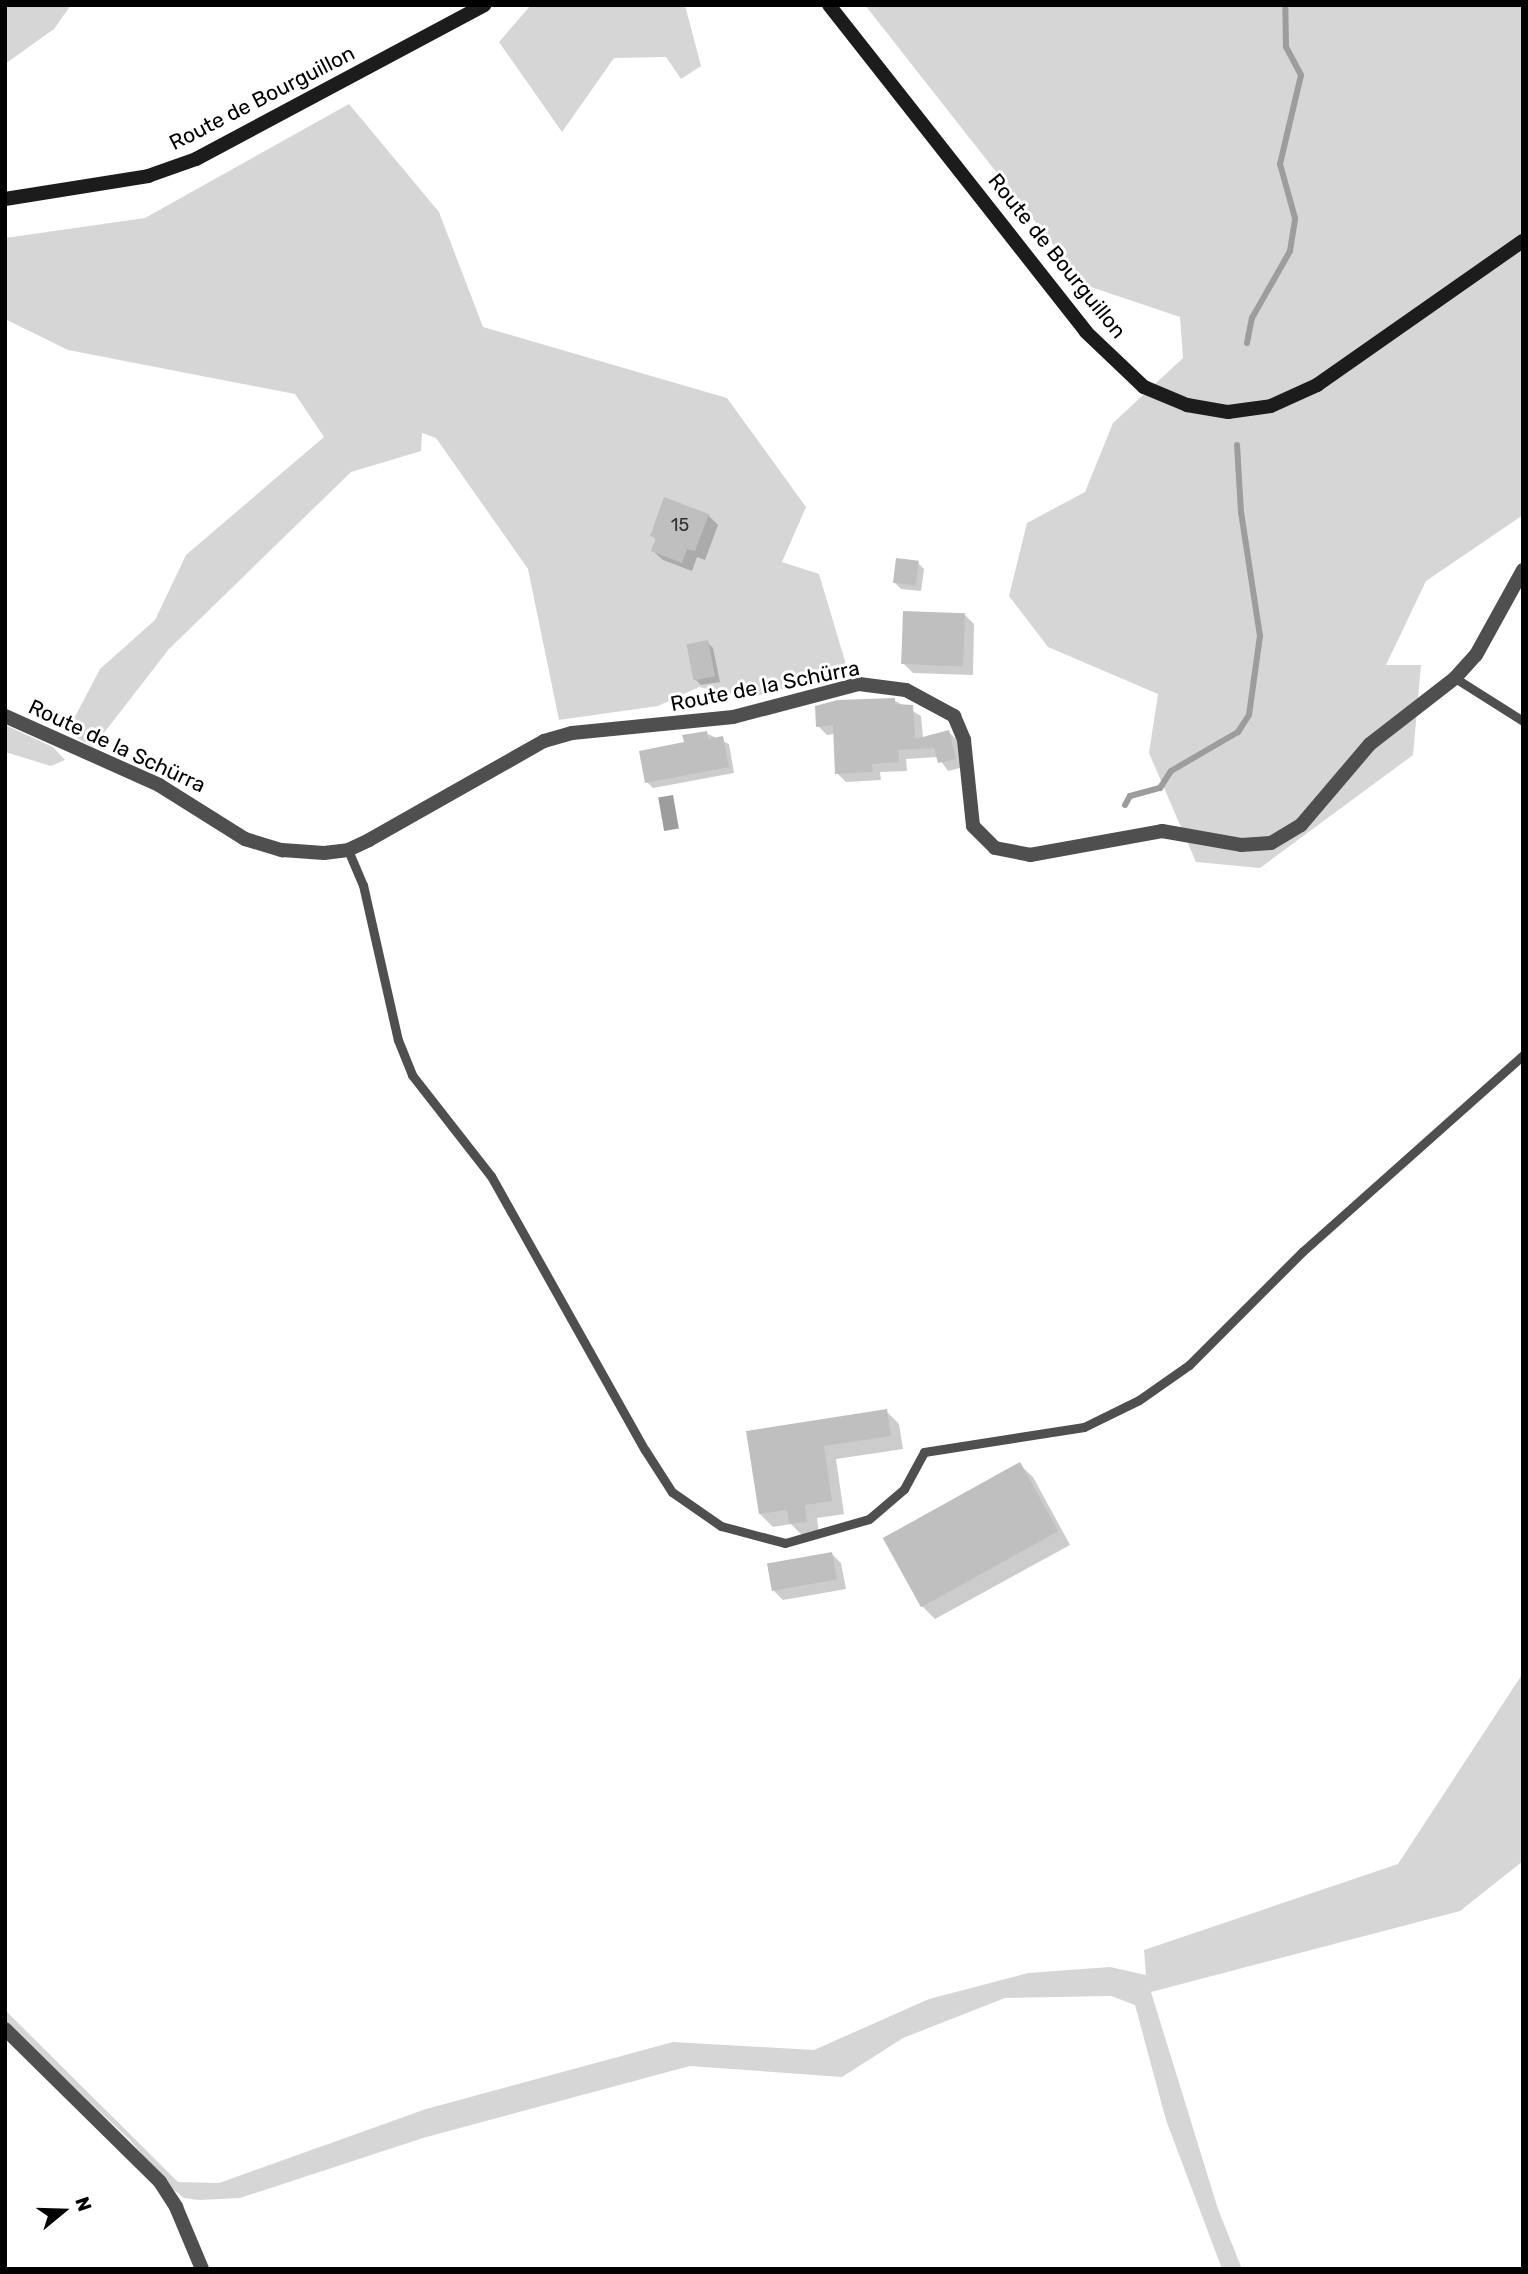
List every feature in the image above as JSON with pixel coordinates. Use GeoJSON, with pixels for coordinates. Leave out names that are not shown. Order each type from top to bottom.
{"type":"FeatureCollection","features":[{"type":"Feature","properties":{"kind":"main road","name":"Route de Bourguillon"},"geometry":{"type":"LineString","coordinates":[[5,199],[148,176],[196,159],[484,5]]}},
{"type":"Feature","properties":{"kind":"main road","name":"Route de Bourguillon"},"geometry":{"type":"LineString","coordinates":[[829,5],[1086,332],[1143,387],[1187,405],[1228,412],[1271,406],[1317,385],[1523,241]]}},
{"type":"Feature","properties":{"kind":"street","name":"Route de la Schürra"},"geometry":{"type":"LineString","coordinates":[[5,716],[159,785],[245,839],[282,850],[348,850],[544,741],[572,733],[733,717],[859,684],[906,690],[954,716],[964,740],[973,826],[995,848],[1030,855],[1162,831],[1241,845],[1271,843],[1301,825],[1389,727],[1455,678],[1476,655],[1523,570]]}},
{"type":"Feature","properties":{"kind":"street"},"geometry":{"type":"LineString","coordinates":[[5,2029],[160,2182],[176,2207],[202,2269]]}},
{"type":"Feature","properties":{"kind":"lane"},"geometry":{"type":"LineString","coordinates":[[1455,678],[1523,720]]}},
{"type":"Feature","properties":{"kind":"lane"},"geometry":{"type":"LineString","coordinates":[[348,850],[363,885],[398,1040],[412,1075],[491,1176],[645,1450],[672,1492],[721,1526],[786,1544],[869,1519],[904,1489],[924,1452],[1084,1427],[1139,1400],[1189,1365],[1302,1252],[1523,1055]]}},
{"type":"Feature","properties":{"kind":"shaded area"},"geometry":{"type":"Polygon","coordinates":[[[5,5],[71,5],[54,29],[5,64],[5,5]]]}},
{"type":"Feature","properties":{"kind":"shaded area"},"geometry":{"type":"Polygon","coordinates":[[[531,5],[685,5],[701,66],[681,79],[666,57],[614,58],[562,132],[499,42],[531,5]]]}},
{"type":"Feature","properties":{"kind":"shaded area"},"geometry":{"type":"Polygon","coordinates":[[[865,5],[1523,5],[1523,515],[1426,581],[1386,665],[1421,665],[1413,755],[1260,868],[1196,862],[1149,753],[1158,694],[1048,647],[1009,596],[1027,523],[1085,492],[1113,423],[1183,358],[1180,317],[1085,285],[865,5]]]}},
{"type":"Feature","properties":{"kind":"shaded area"},"geometry":{"type":"Polygon","coordinates":[[[349,104],[439,212],[483,327],[727,398],[806,507],[782,562],[819,574],[848,671],[749,698],[699,687],[658,706],[559,720],[528,569],[436,438],[422,433],[421,451],[351,472],[169,649],[93,747],[67,732],[100,669],[155,620],[186,555],[324,437],[295,394],[68,350],[5,319],[5,238],[145,218],[349,104]]]}},
{"type":"Feature","properties":{"kind":"shaded area"},"geometry":{"type":"Polygon","coordinates":[[[5,725],[53,747],[65,760],[51,766],[5,752],[5,725]]]}},
{"type":"Feature","properties":{"kind":"shaded area"},"geometry":{"type":"Polygon","coordinates":[[[673,795],[679,828],[664,831],[658,798],[673,795]]]}},
{"type":"Feature","properties":{"kind":"shaded area"},"geometry":{"type":"Polygon","coordinates":[[[1523,1673],[1523,1861],[1460,1911],[1151,1992],[1218,2209],[1242,2269],[1222,2269],[1166,2120],[1135,2005],[1111,1996],[1005,1998],[903,2038],[842,2077],[690,2066],[423,2138],[240,2198],[199,2200],[184,2198],[169,2186],[130,2140],[5,2022],[5,2010],[178,2182],[219,2183],[426,2109],[673,2042],[814,2050],[929,1999],[1028,1973],[1110,1967],[1146,1975],[1144,1950],[1398,1864],[1523,1673]]]}},
{"type":"Feature","properties":{"kind":"building"},"geometry":{"type":"Polygon","coordinates":[[[664,497],[709,514],[695,551],[687,549],[682,563],[651,551],[656,538],[650,536],[664,497]]]}},
{"type":"Feature","properties":{"kind":"building"},"geometry":{"type":"Polygon","coordinates":[[[896,558],[919,561],[916,586],[893,583],[896,558]]]}},
{"type":"Feature","properties":{"kind":"building"},"geometry":{"type":"Polygon","coordinates":[[[903,611],[965,613],[963,666],[901,664],[903,611]]]}},
{"type":"Feature","properties":{"kind":"building"},"geometry":{"type":"Polygon","coordinates":[[[708,640],[715,676],[693,681],[686,644],[708,640]]]}},
{"type":"Feature","properties":{"kind":"building"},"geometry":{"type":"Polygon","coordinates":[[[895,698],[895,704],[913,705],[915,739],[949,730],[956,759],[938,763],[934,748],[898,750],[899,762],[872,764],[873,772],[835,774],[833,725],[816,727],[815,706],[838,700],[895,698]]]}},
{"type":"Feature","properties":{"kind":"building"},"geometry":{"type":"Polygon","coordinates":[[[707,731],[708,739],[723,736],[729,767],[645,783],[639,751],[684,742],[682,735],[707,731]]]}},
{"type":"Feature","properties":{"kind":"building"},"geometry":{"type":"Polygon","coordinates":[[[887,1409],[891,1436],[824,1446],[832,1501],[805,1505],[807,1522],[789,1524],[787,1510],[759,1514],[746,1431],[887,1409]]]}},
{"type":"Feature","properties":{"kind":"building"},"geometry":{"type":"Polygon","coordinates":[[[1020,1462],[1058,1531],[921,1607],[883,1538],[1020,1462]]]}},
{"type":"Feature","properties":{"kind":"building"},"geometry":{"type":"Polygon","coordinates":[[[832,1552],[837,1580],[772,1591],[767,1563],[832,1552]]]}},
{"type":"Feature","properties":{"kind":"waterway"},"geometry":{"type":"LineString","coordinates":[[1247,343],[1252,318],[1290,251],[1295,218],[1280,164],[1301,75],[1286,47],[1285,8]]}},
{"type":"Feature","properties":{"kind":"waterway"},"geometry":{"type":"LineString","coordinates":[[1125,805],[1130,796],[1160,788],[1171,771],[1238,732],[1249,715],[1260,636],[1241,512],[1237,445]]}}]}
